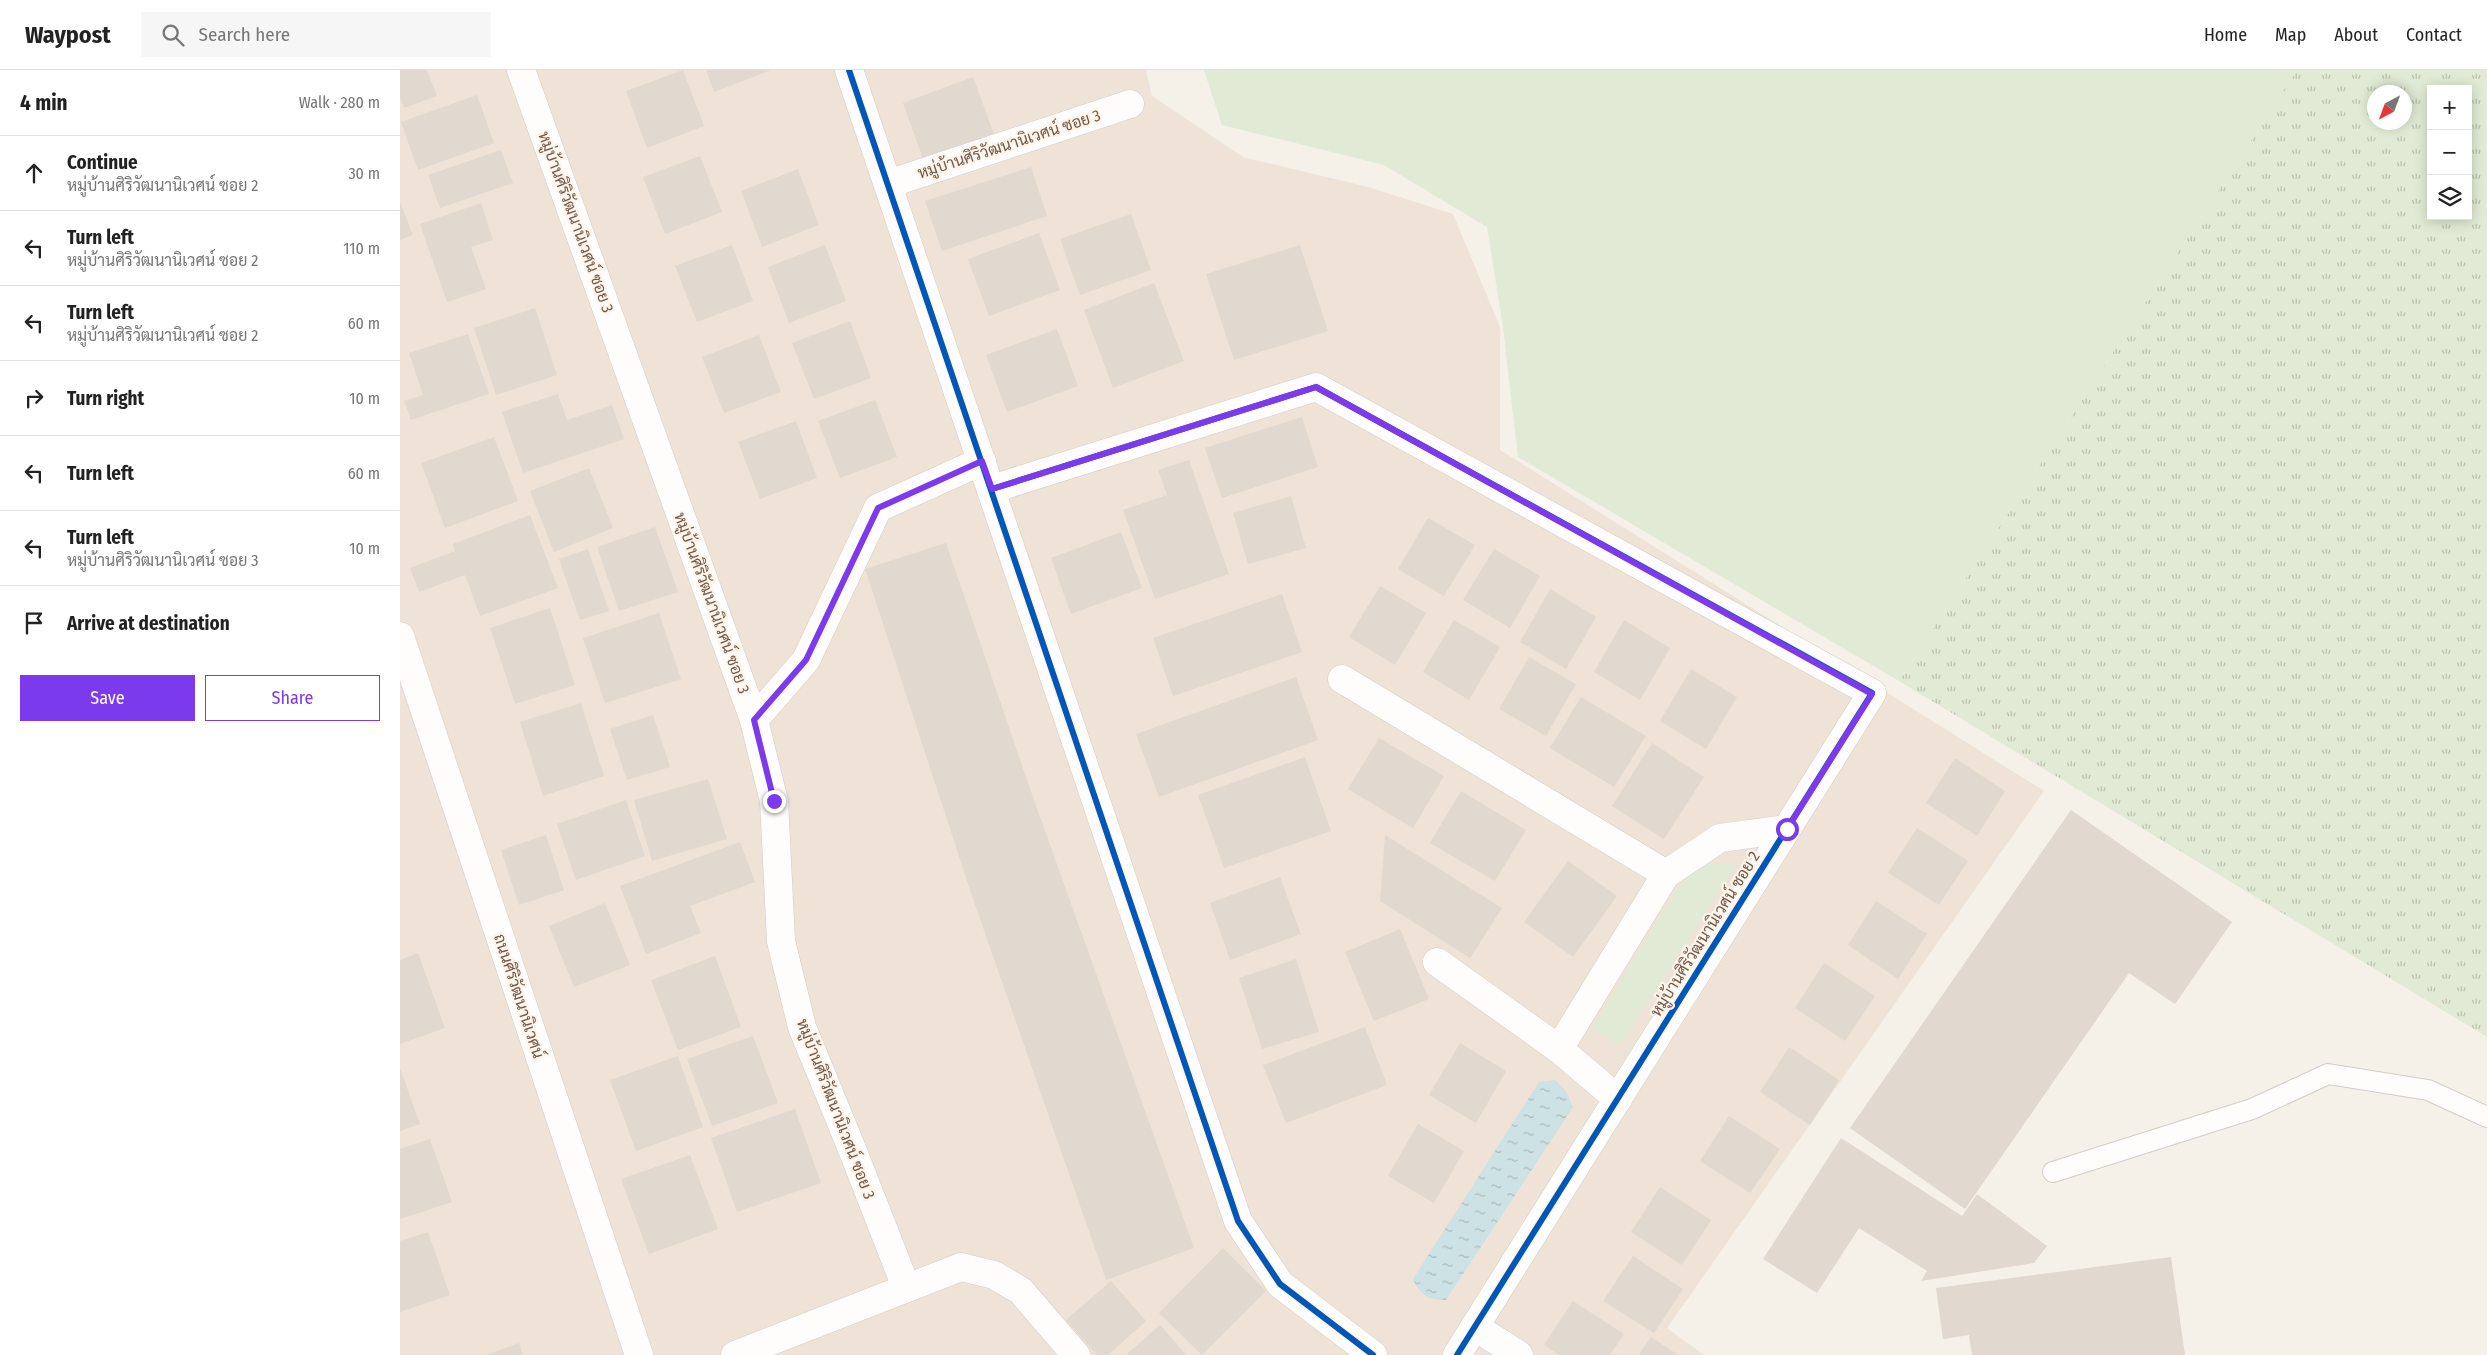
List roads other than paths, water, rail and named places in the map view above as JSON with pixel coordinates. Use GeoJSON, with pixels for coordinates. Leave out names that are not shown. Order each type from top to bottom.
{"type":"FeatureCollection","features":[{"type":"Feature","properties":{"kind":"street","name":"หมู่บ้านศิริวัฒนานิเวศน์ ซอย 3"},"geometry":{"type":"LineString","coordinates":[[521,70],[754,720],[774,801],[781,941],[802,1027],[906,1287]]}},
{"type":"Feature","properties":{"kind":"street"},"geometry":{"type":"LineString","coordinates":[[849,70],[1238,1221],[1280,1284],[1374,1355]]}},
{"type":"Feature","properties":{"kind":"street","name":"หมู่บ้านศิริวัฒนานิเวศน์ ซอย 3"},"geometry":{"type":"LineString","coordinates":[[888,184],[1130,104]]}},
{"type":"Feature","properties":{"kind":"street","name":"หมู่บ้านศิริวัฒนานิเวศน์ ซอย 2"},"geometry":{"type":"LineString","coordinates":[[992,489],[1316,387],[1872,694],[1457,1355]]}},
{"type":"Feature","properties":{"kind":"street"},"geometry":{"type":"LineString","coordinates":[[754,720],[806,660],[878,508],[982,461]]}},
{"type":"Feature","properties":{"kind":"street","name":"ถนนศิริวัฒนานิเวศน์"},"geometry":{"type":"LineString","coordinates":[[400,636],[639,1355]]}},
{"type":"Feature","properties":{"kind":"street"},"geometry":{"type":"LineString","coordinates":[[1342,680],[1666,874]]}},
{"type":"Feature","properties":{"kind":"street"},"geometry":{"type":"LineString","coordinates":[[1559,1049],[1666,874],[1720,838],[1787,829]]}},
{"type":"Feature","properties":{"kind":"street"},"geometry":{"type":"LineString","coordinates":[[1437,962],[1559,1049],[1618,1099]]}},
{"type":"Feature","properties":{"kind":"street"},"geometry":{"type":"LineString","coordinates":[[735,1355],[961,1267],[994,1275],[1021,1291],[1076,1355]]}},
{"type":"Feature","properties":{"kind":"street"},"geometry":{"type":"LineString","coordinates":[[1475,1328],[1519,1355]]}},
{"type":"Feature","properties":{"kind":"lane"},"geometry":{"type":"LineString","coordinates":[[2053,1172],[2252,1109],[2328,1074],[2428,1090],[2487,1117]]}},
{"type":"Feature","properties":{"kind":"water"},"geometry":{"type":"Polygon","coordinates":[[[1555,1080],[1566,1091],[1573,1107],[1446,1300],[1425,1296],[1418,1289],[1413,1279],[1539,1082],[1555,1080]]]}}]}
